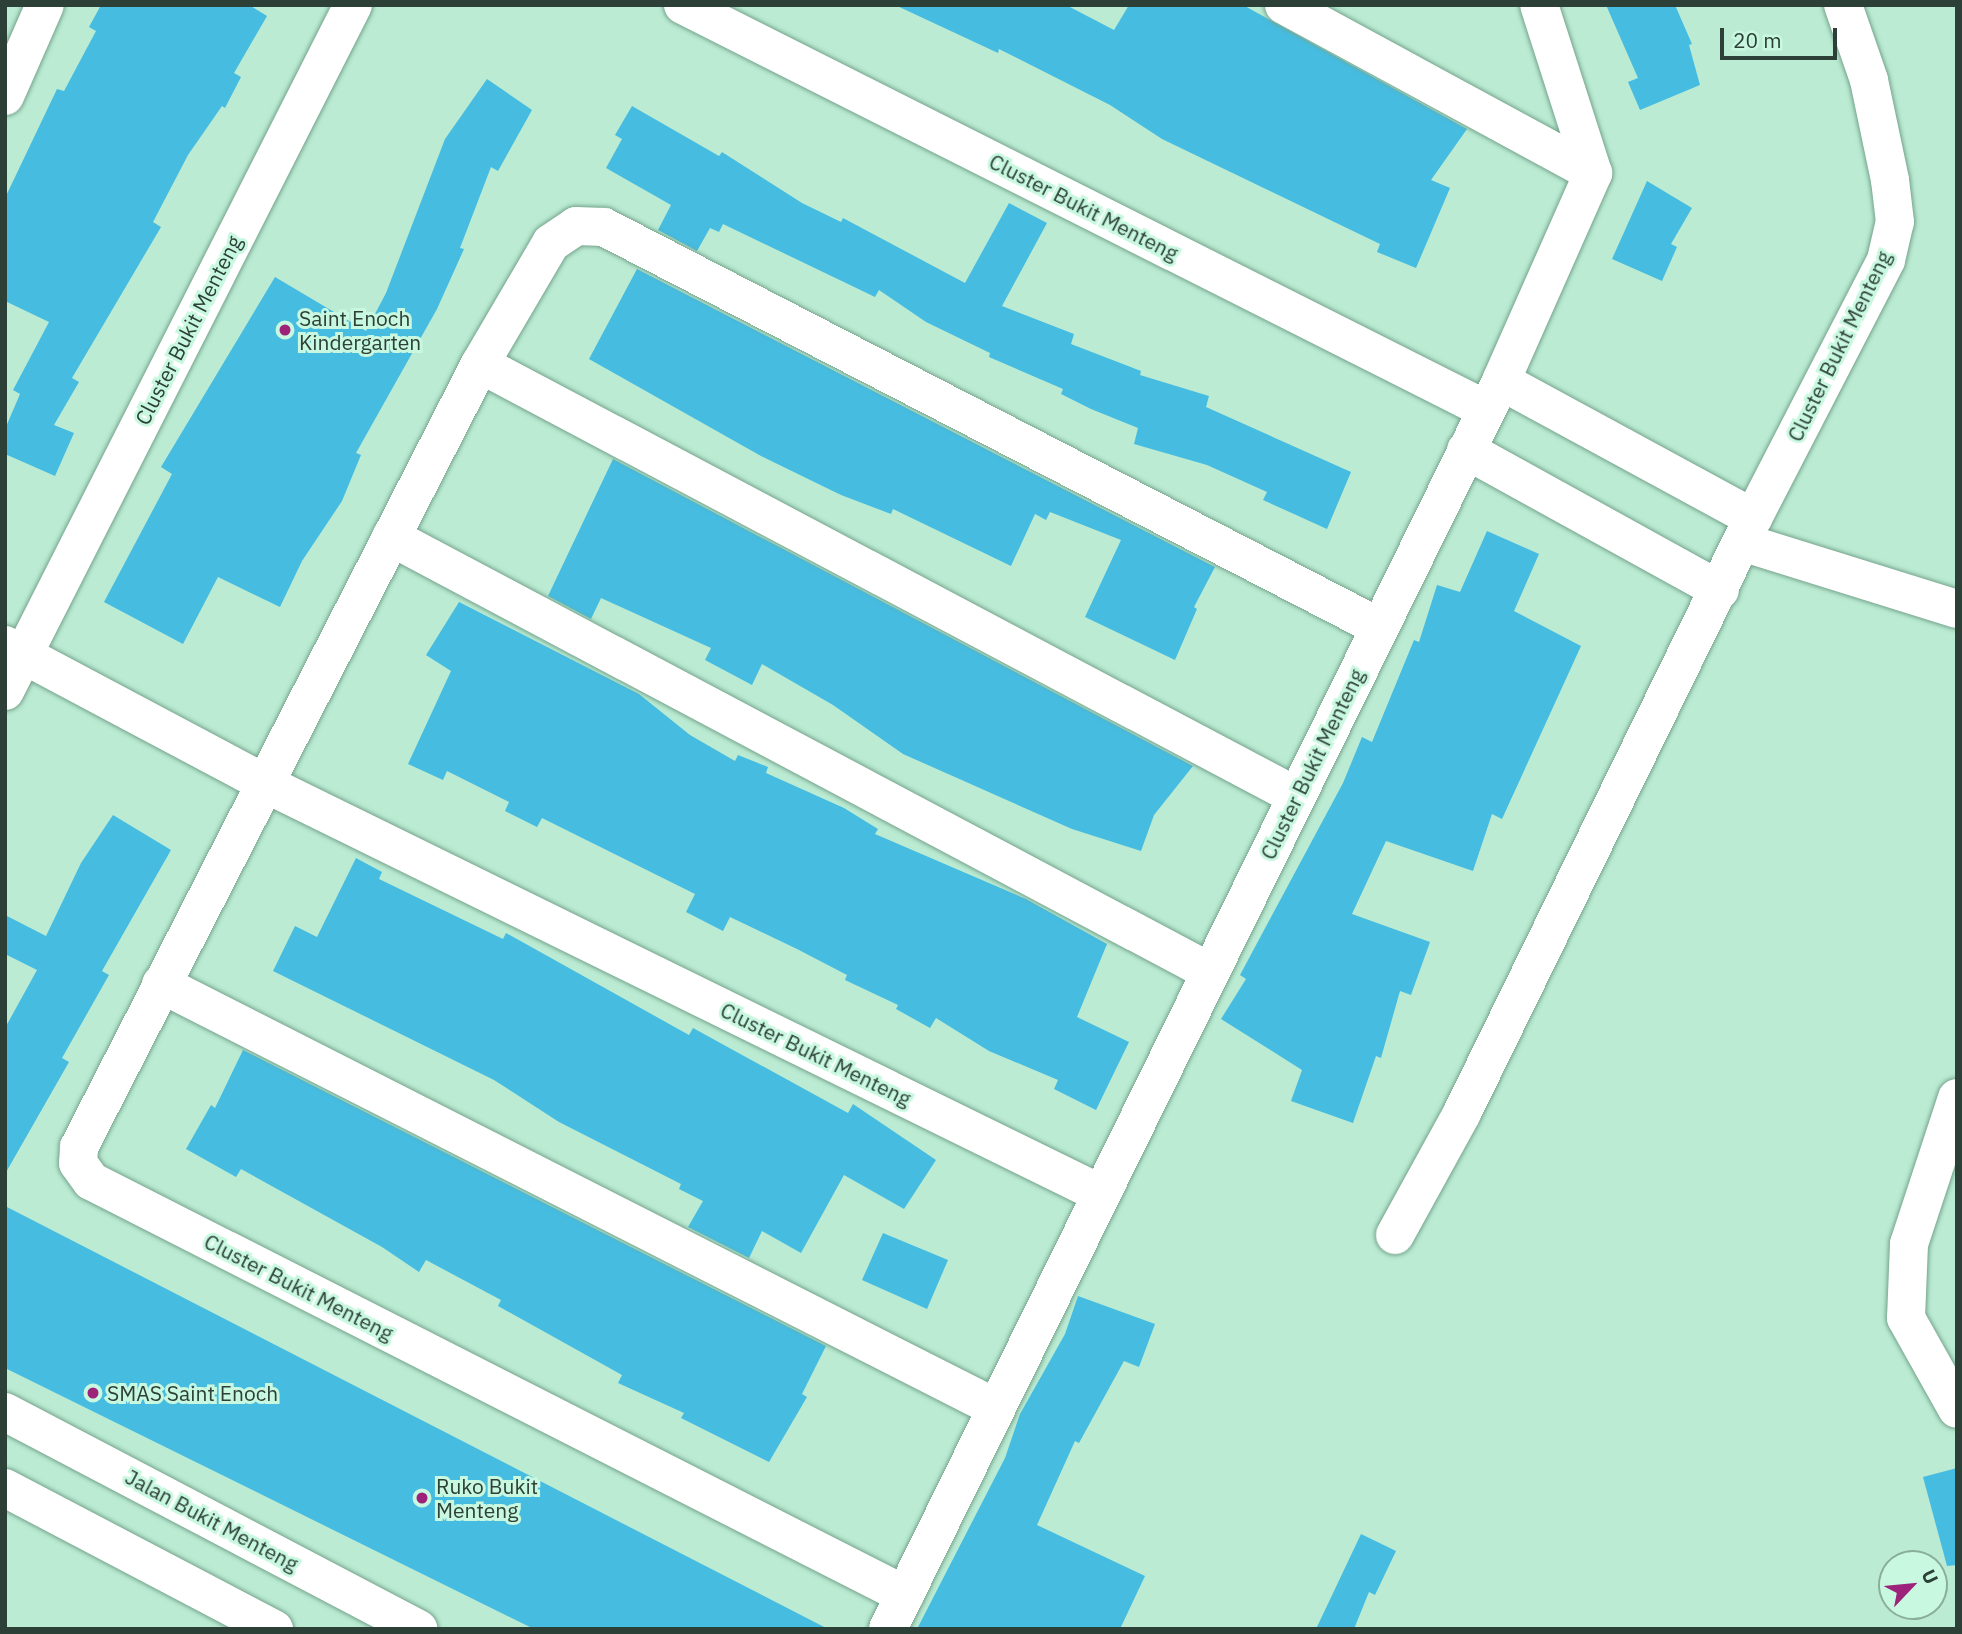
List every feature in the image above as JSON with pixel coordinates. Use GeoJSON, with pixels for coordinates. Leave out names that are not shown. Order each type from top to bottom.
{"type":"FeatureCollection","features":[{"type":"Feature","properties":{"kind":"street"},"geometry":{"type":"LineString","coordinates":[[5,96],[45,5]]}},
{"type":"Feature","properties":{"kind":"street","name":"Cluster Bukit Menteng"},"geometry":{"type":"LineString","coordinates":[[5,691],[14,650],[353,5]]}},
{"type":"Feature","properties":{"kind":"street","name":"Cluster Bukit Menteng"},"geometry":{"type":"LineString","coordinates":[[683,5],[1493,395]]}},
{"type":"Feature","properties":{"kind":"street"},"geometry":{"type":"LineString","coordinates":[[1284,5],[1593,173]]}},
{"type":"Feature","properties":{"kind":"street"},"geometry":{"type":"LineString","coordinates":[[1539,5],[1593,173]]}},
{"type":"Feature","properties":{"kind":"street","name":"Cluster Bukit Menteng"},"geometry":{"type":"LineString","coordinates":[[1395,1235],[1462,1113],[1562,902],[1720,590],[1747,530],[1886,260],[1895,222],[1869,80],[1843,5]]}},
{"type":"Feature","properties":{"kind":"street","name":"Cluster Bukit Menteng"},"geometry":{"type":"LineString","coordinates":[[888,1629],[1493,395],[1593,173]]}},
{"type":"Feature","properties":{"kind":"street","name":"Cluster Bukit Menteng"},"geometry":{"type":"LineString","coordinates":[[905,1595],[91,1181],[78,1163],[79,1147],[480,364],[551,243],[576,226],[604,227],[1379,627]]}},
{"type":"Feature","properties":{"kind":"street"},"geometry":{"type":"LineString","coordinates":[[480,364],[1296,796]]}},
{"type":"Feature","properties":{"kind":"street"},"geometry":{"type":"LineString","coordinates":[[1493,395],[1747,530],[1957,610]]}},
{"type":"Feature","properties":{"kind":"street"},"geometry":{"type":"LineString","coordinates":[[1466,450],[1720,590]]}},
{"type":"Feature","properties":{"kind":"street"},"geometry":{"type":"LineString","coordinates":[[391,537],[1210,972]]}},
{"type":"Feature","properties":{"kind":"street","name":"Cluster Bukit Menteng"},"geometry":{"type":"LineString","coordinates":[[14,650],[266,784],[1101,1194]]}},
{"type":"Feature","properties":{"kind":"street"},"geometry":{"type":"LineString","coordinates":[[161,984],[996,1408]]}},
{"type":"Feature","properties":{"kind":"street"},"geometry":{"type":"LineString","coordinates":[[1957,1098],[1909,1244],[1906,1318],[1936,1378],[1957,1409]]}},
{"type":"Feature","properties":{"kind":"street","name":"Jalan Bukit Menteng"},"geometry":{"type":"LineString","coordinates":[[5,1412],[419,1629]]}},
{"type":"Feature","properties":{"kind":"street"},"geometry":{"type":"LineString","coordinates":[[5,1488],[274,1629]]}},
{"type":"Feature","properties":{"kind":"building"},"geometry":{"type":"Polygon","coordinates":[[[101,5],[249,5],[267,16],[234,73],[241,77],[225,108],[222,106],[188,155],[153,222],[161,227],[72,378],[79,382],[54,425],[74,433],[55,476],[5,454],[5,429],[20,394],[13,390],[49,322],[5,301],[5,198],[57,89],[64,91],[96,31],[89,27],[101,5]]]}},
{"type":"Feature","properties":{"kind":"building"},"geometry":{"type":"Polygon","coordinates":[[[895,5],[1066,5],[1114,30],[1129,5],[1243,5],[1467,129],[1431,180],[1450,188],[1416,268],[1377,252],[1380,244],[1162,139],[1110,105],[999,49],[998,53],[895,5]]]}},
{"type":"Feature","properties":{"kind":"building"},"geometry":{"type":"Polygon","coordinates":[[[1606,5],[1675,5],[1692,44],[1689,45],[1700,85],[1640,110],[1628,82],[1638,78],[1606,5]]]}},
{"type":"Feature","properties":{"kind":"building"},"geometry":{"type":"Polygon","coordinates":[[[487,79],[532,110],[498,171],[491,167],[460,248],[464,249],[437,309],[356,453],[361,455],[342,501],[302,561],[280,607],[218,577],[183,644],[104,602],[172,474],[161,467],[275,277],[366,331],[386,293],[445,139],[487,79]]]}},
{"type":"Feature","properties":{"kind":"building"},"geometry":{"type":"Polygon","coordinates":[[[632,106],[719,156],[722,152],[802,203],[841,222],[843,218],[965,283],[1009,203],[1047,223],[1002,306],[1074,334],[1071,344],[1141,371],[1140,375],[1209,396],[1206,407],[1351,472],[1327,529],[1263,500],[1267,492],[1207,465],[1134,444],[1138,428],[1091,409],[1061,394],[1063,389],[989,357],[990,353],[926,322],[879,290],[875,297],[723,224],[719,232],[710,228],[697,251],[658,230],[671,205],[606,168],[622,139],[615,135],[632,106]]]}},
{"type":"Feature","properties":{"kind":"building"},"geometry":{"type":"Polygon","coordinates":[[[1647,181],[1692,208],[1671,244],[1677,247],[1662,281],[1612,259],[1647,181]]]}},
{"type":"Feature","properties":{"kind":"building"},"geometry":{"type":"Polygon","coordinates":[[[637,269],[1215,567],[1194,607],[1197,609],[1175,660],[1085,617],[1121,540],[1050,512],[1046,520],[1035,514],[1011,566],[893,509],[891,514],[841,495],[761,456],[589,359],[637,269]]]}},
{"type":"Feature","properties":{"kind":"building"},"geometry":{"type":"Polygon","coordinates":[[[613,459],[1193,766],[1154,815],[1141,851],[1072,829],[903,754],[833,705],[762,664],[752,685],[705,660],[711,648],[601,598],[591,619],[548,596],[613,459]]]}},
{"type":"Feature","properties":{"kind":"building"},"geometry":{"type":"Polygon","coordinates":[[[1487,531],[1539,554],[1514,611],[1581,646],[1502,819],[1492,814],[1473,871],[1386,841],[1352,914],[1430,942],[1411,995],[1400,991],[1381,1058],[1376,1056],[1353,1123],[1291,1101],[1302,1070],[1221,1019],[1246,979],[1240,975],[1343,783],[1362,737],[1372,742],[1414,640],[1419,642],[1437,585],[1460,592],[1487,531]]]}},
{"type":"Feature","properties":{"kind":"building"},"geometry":{"type":"Polygon","coordinates":[[[459,602],[639,694],[690,735],[735,761],[738,755],[768,767],[766,773],[844,808],[878,829],[875,834],[1026,899],[1107,944],[1077,1017],[1129,1042],[1096,1110],[1054,1089],[1058,1080],[989,1051],[936,1018],[930,1028],[896,1009],[898,1005],[845,980],[847,975],[797,949],[730,917],[723,931],[686,912],[695,894],[542,818],[537,827],[505,811],[509,802],[447,771],[443,780],[408,764],[451,671],[426,655],[459,602]]]}},
{"type":"Feature","properties":{"kind":"building"},"geometry":{"type":"Polygon","coordinates":[[[113,815],[171,850],[102,971],[109,975],[62,1058],[69,1062],[5,1174],[5,1028],[37,970],[5,954],[5,915],[46,936],[81,863],[113,815]]]}},
{"type":"Feature","properties":{"kind":"building"},"geometry":{"type":"Polygon","coordinates":[[[356,858],[382,872],[379,879],[503,939],[506,933],[689,1035],[693,1028],[848,1113],[853,1104],[936,1160],[904,1209],[844,1175],[801,1253],[762,1231],[749,1258],[688,1227],[703,1201],[679,1189],[681,1184],[559,1122],[494,1080],[273,971],[295,926],[317,937],[356,858]]]}},
{"type":"Feature","properties":{"kind":"building"},"geometry":{"type":"Polygon","coordinates":[[[243,1050],[826,1346],[802,1394],[807,1397],[769,1462],[681,1418],[684,1413],[618,1383],[622,1375],[498,1306],[501,1300],[426,1260],[419,1272],[382,1247],[241,1169],[236,1177],[186,1149],[211,1105],[215,1108],[243,1050]]]}},
{"type":"Feature","properties":{"kind":"building","name":"Ruko Bukit Menteng"},"geometry":{"type":"Polygon","coordinates":[[[5,1206],[828,1629],[534,1629],[5,1368],[5,1206]]]}},
{"type":"Feature","properties":{"kind":"building"},"geometry":{"type":"Polygon","coordinates":[[[883,1233],[948,1260],[927,1309],[862,1280],[883,1233]]]}},
{"type":"Feature","properties":{"kind":"building"},"geometry":{"type":"Polygon","coordinates":[[[1078,1296],[1155,1324],[1139,1367],[1124,1361],[1079,1443],[1075,1441],[1037,1525],[1145,1576],[1120,1629],[917,1629],[1005,1458],[1020,1414],[1065,1334],[1078,1296]]]}},
{"type":"Feature","properties":{"kind":"building"},"geometry":{"type":"Polygon","coordinates":[[[1957,1468],[1957,1565],[1948,1566],[1948,1550],[1943,1550],[1923,1477],[1957,1468]]]}},
{"type":"Feature","properties":{"kind":"building"},"geometry":{"type":"Polygon","coordinates":[[[1361,1534],[1396,1551],[1375,1595],[1369,1592],[1354,1629],[1316,1629],[1361,1534]]]}},
{"type":"Feature","properties":{"kind":"place","name":"Saint Enoch Kindergarten"},"geometry":{"type":"Point","coordinates":[285,330]}},
{"type":"Feature","properties":{"kind":"place","name":"SMAS Saint Enoch"},"geometry":{"type":"Point","coordinates":[93,1393]}},
{"type":"Feature","properties":{"kind":"place","name":"Ruko Bukit Menteng"},"geometry":{"type":"Point","coordinates":[422,1498]}}]}
